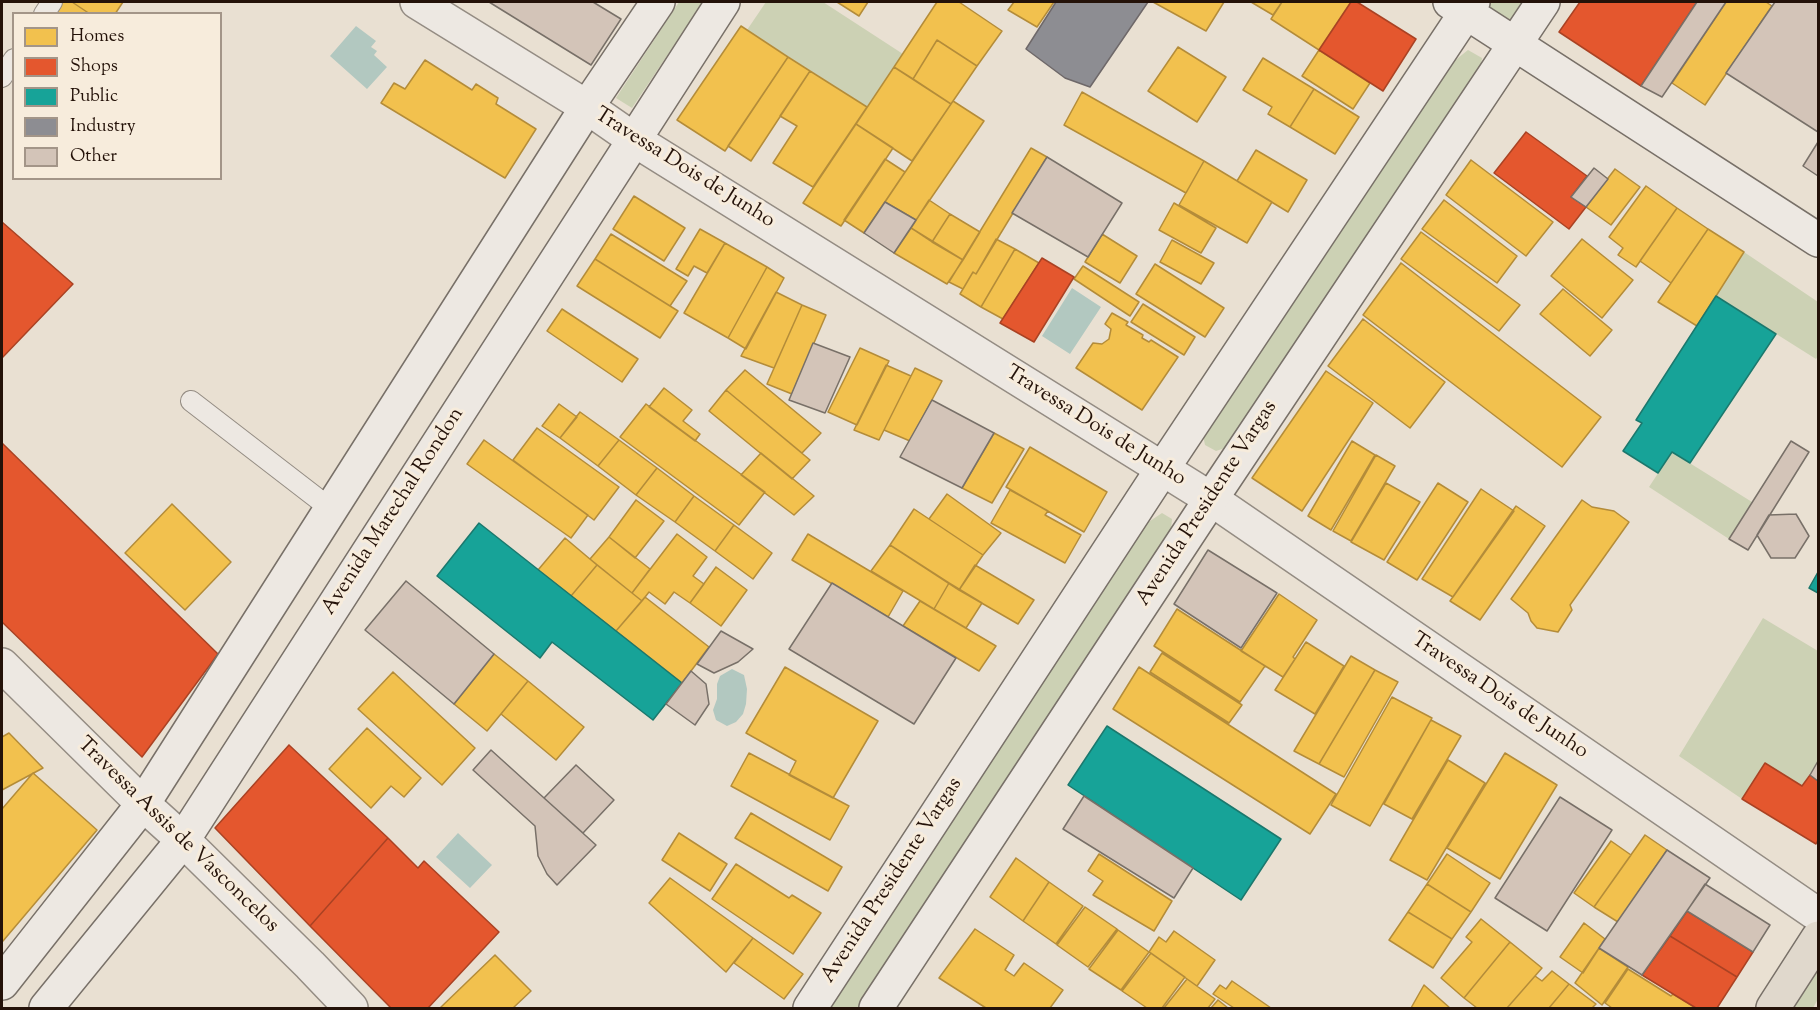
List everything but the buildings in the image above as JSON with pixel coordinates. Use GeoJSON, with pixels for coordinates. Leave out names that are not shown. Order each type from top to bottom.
{"type":"FeatureCollection","features":[{"type":"Feature","properties":{"kind":"main road"},"geometry":{"type":"LineString","coordinates":[[1773,1008],[1818,938]]}},
{"type":"Feature","properties":{"kind":"street","name":"Travessa Dois de Junho"},"geometry":{"type":"LineString","coordinates":[[417,2],[1211,499],[1818,915]]}},
{"type":"Feature","properties":{"kind":"street"},"geometry":{"type":"LineString","coordinates":[[2,984],[143,804],[587,107],[658,2]]}},
{"type":"Feature","properties":{"kind":"street","name":"Avenida Marechal Rondon"},"geometry":{"type":"LineString","coordinates":[[46,1008],[183,840],[723,2]]}},
{"type":"Feature","properties":{"kind":"street","name":"Avenida Presidente Vargas"},"geometry":{"type":"LineString","coordinates":[[876,1008],[1211,499],[1543,2]]}},
{"type":"Feature","properties":{"kind":"street"},"geometry":{"type":"LineString","coordinates":[[1463,5],[1515,43],[1818,240]]}},
{"type":"Feature","properties":{"kind":"street","name":"Avenida Presidente Vargas"},"geometry":{"type":"LineString","coordinates":[[810,1008],[1463,5]]}},
{"type":"Feature","properties":{"kind":"street","name":"Travessa Assis de Vasconcelos"},"geometry":{"type":"LineString","coordinates":[[2,665],[143,804],[183,840],[351,1008]]}},
{"type":"Feature","properties":{"kind":"lane"},"geometry":{"type":"LineString","coordinates":[[2,77],[12,62]]}},
{"type":"Feature","properties":{"kind":"lane"},"geometry":{"type":"LineString","coordinates":[[191,401],[331,509]]}},
{"type":"Feature","properties":{"kind":"green space"},"geometry":{"type":"Polygon","coordinates":[[[679,2],[703,2],[632,108],[616,98],[679,2]]]}},
{"type":"Feature","properties":{"kind":"green space"},"geometry":{"type":"Polygon","coordinates":[[[766,2],[823,2],[903,54],[867,107],[747,30],[766,2]]]}},
{"type":"Feature","properties":{"kind":"green space"},"geometry":{"type":"Polygon","coordinates":[[[1489,2],[1526,2],[1512,23],[1486,6],[1489,2]]]}},
{"type":"Feature","properties":{"kind":"green space"},"geometry":{"type":"Polygon","coordinates":[[[1468,50],[1482,58],[1479,78],[1228,447],[1216,451],[1205,445],[1202,430],[1453,62],[1468,50]]]}},
{"type":"Feature","properties":{"kind":"green space"},"geometry":{"type":"Polygon","coordinates":[[[1744,252],[1818,302],[1818,356],[1816,359],[1716,296],[1744,252]]]}},
{"type":"Feature","properties":{"kind":"green space"},"geometry":{"type":"Polygon","coordinates":[[[1672,452],[1752,502],[1729,539],[1649,487],[1672,452]]]}},
{"type":"Feature","properties":{"kind":"green space"},"geometry":{"type":"Polygon","coordinates":[[[1162,513],[1172,519],[1170,541],[861,1008],[827,1008],[1144,525],[1162,513]]]}},
{"type":"Feature","properties":{"kind":"green space"},"geometry":{"type":"Polygon","coordinates":[[[1763,618],[1818,651],[1818,761],[1802,786],[1742,799],[1679,756],[1763,618]]]}},
{"type":"Feature","properties":{"kind":"green space"},"geometry":{"type":"Polygon","coordinates":[[[1813,968],[1818,973],[1818,999],[1813,1008],[1787,1008],[1813,968]]]}},
{"type":"Feature","properties":{"kind":"water"},"geometry":{"type":"Polygon","coordinates":[[[356,26],[376,41],[371,47],[377,51],[374,55],[387,67],[367,89],[330,56],[356,26]]]}},
{"type":"Feature","properties":{"kind":"water"},"geometry":{"type":"Polygon","coordinates":[[[1072,288],[1101,307],[1070,354],[1042,336],[1072,288]]]}},
{"type":"Feature","properties":{"kind":"water"},"geometry":{"type":"Polygon","coordinates":[[[732,669],[744,675],[747,689],[746,704],[743,714],[736,722],[727,726],[716,720],[713,710],[720,676],[732,669]]]}},
{"type":"Feature","properties":{"kind":"water"},"geometry":{"type":"Polygon","coordinates":[[[458,833],[492,865],[470,888],[436,857],[458,833]]]}}]}
